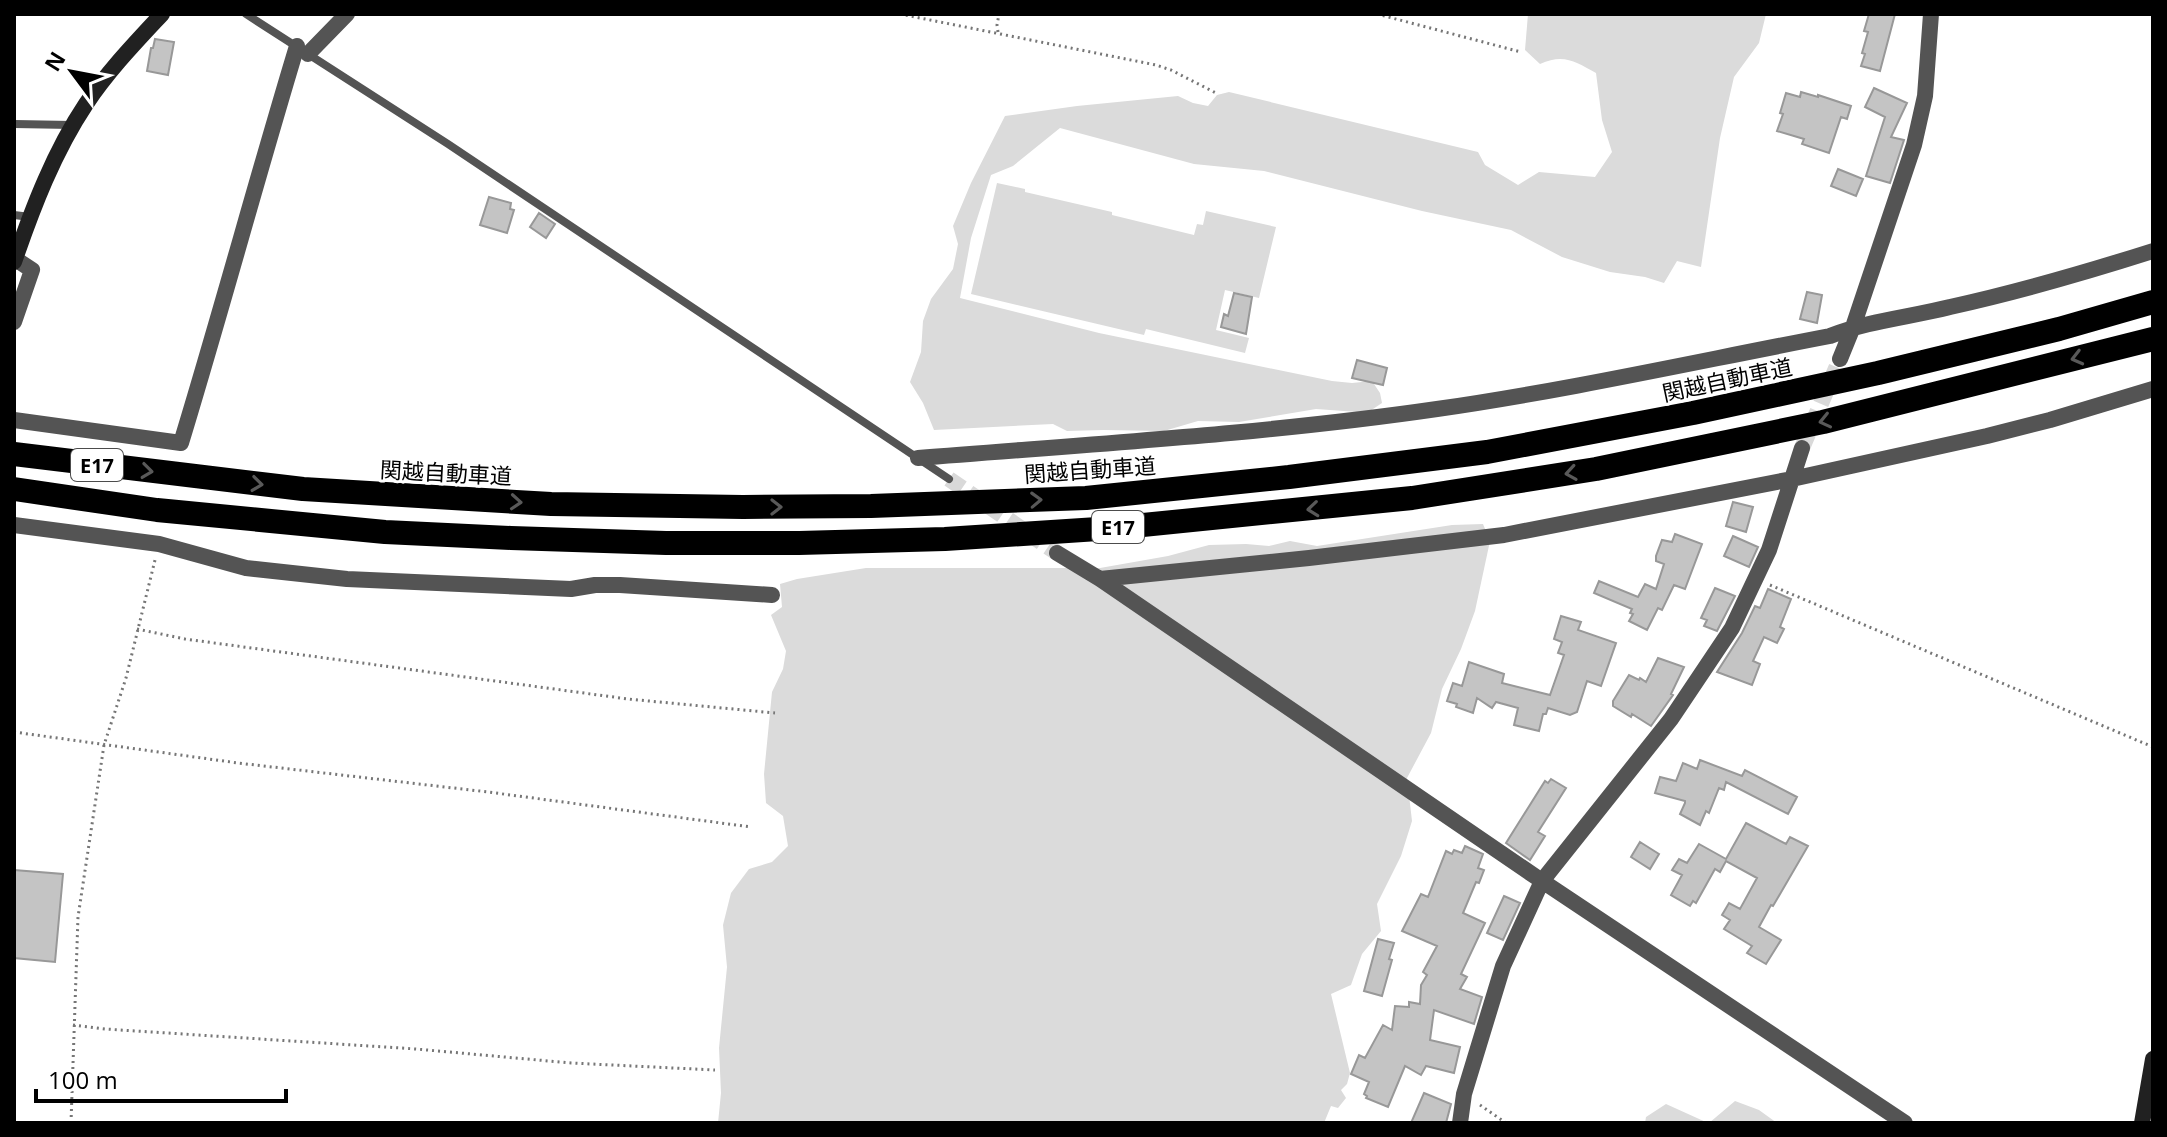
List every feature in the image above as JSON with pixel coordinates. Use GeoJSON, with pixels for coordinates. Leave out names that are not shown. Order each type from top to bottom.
{"type":"FeatureCollection","features":[{"type":"Feature","properties":{"kind":"highway","name":"関越自動車道"},"geometry":{"type":"LineString","coordinates":[[14,454],[303,489],[551,504],[857,506],[1086,498],[1487,452],[1693,413],[1878,373],[2059,329],[2153,302]]}},
{"type":"Feature","properties":{"kind":"highway","name":"E17"},"geometry":{"type":"LineString","coordinates":[[14,489],[157,510],[385,532],[511,538],[799,543],[945,539],[1113,528],[1412,498],[1596,469],[1823,422],[2153,339]]}},
{"type":"Feature","properties":{"kind":"street"},"geometry":{"type":"LineString","coordinates":[[14,322],[32,270],[14,259],[22,216],[73,125],[99,86],[162,14]]}},
{"type":"Feature","properties":{"kind":"street"},"geometry":{"type":"LineString","coordinates":[[14,420],[181,443],[266,149],[303,50],[347,14]]}},
{"type":"Feature","properties":{"kind":"street"},"geometry":{"type":"LineString","coordinates":[[1840,359],[1914,145],[1925,96],[1931,14]]}},
{"type":"Feature","properties":{"kind":"street"},"geometry":{"type":"LineString","coordinates":[[918,458],[1207,436],[1359,420],[1577,386],[1830,336],[1853,327],[1965,304],[2153,251]]}},
{"type":"Feature","properties":{"kind":"street"},"geometry":{"type":"LineString","coordinates":[[1100,579],[1465,541],[1654,507],[1987,436],[2153,389]]}},
{"type":"Feature","properties":{"kind":"street"},"geometry":{"type":"LineString","coordinates":[[1460,1123],[1464,1094],[1503,966],[1542,881],[1671,719],[1732,628],[1769,550],[1802,448]]}},
{"type":"Feature","properties":{"kind":"street"},"geometry":{"type":"LineString","coordinates":[[14,525],[159,544],[246,568],[347,579],[571,589],[620,585],[772,595]]}},
{"type":"Feature","properties":{"kind":"street"},"geometry":{"type":"LineString","coordinates":[[1057,553],[1100,579],[1542,881],[1905,1123]]}},
{"type":"Feature","properties":{"kind":"street"},"geometry":{"type":"LineString","coordinates":[[2142,1123],[2153,1059]]}},
{"type":"Feature","properties":{"kind":"lane"},"geometry":{"type":"LineString","coordinates":[[246,14],[448,144],[949,479]]}},
{"type":"Feature","properties":{"kind":"lane"},"geometry":{"type":"LineString","coordinates":[[14,124],[73,125]]}},
{"type":"Feature","properties":{"kind":"path"},"geometry":{"type":"LineString","coordinates":[[900,14],[1156,65],[1216,93]]}},
{"type":"Feature","properties":{"kind":"path"},"geometry":{"type":"LineString","coordinates":[[998,32],[999,14]]}},
{"type":"Feature","properties":{"kind":"path"},"geometry":{"type":"LineString","coordinates":[[1377,14],[1521,52]]}},
{"type":"Feature","properties":{"kind":"path"},"geometry":{"type":"LineString","coordinates":[[71,1123],[78,917],[104,745],[126,678],[159,544]]}},
{"type":"Feature","properties":{"kind":"path"},"geometry":{"type":"LineString","coordinates":[[1756,579],[2153,747]]}},
{"type":"Feature","properties":{"kind":"path"},"geometry":{"type":"LineString","coordinates":[[137,629],[185,639],[628,699],[775,713]]}},
{"type":"Feature","properties":{"kind":"path"},"geometry":{"type":"LineString","coordinates":[[14,732],[751,827]]}},
{"type":"Feature","properties":{"kind":"path"},"geometry":{"type":"LineString","coordinates":[[73,1025],[571,1063],[715,1070]]}},
{"type":"Feature","properties":{"kind":"path"},"geometry":{"type":"LineString","coordinates":[[1464,1094],[1506,1123]]}},
{"type":"Feature","properties":{"kind":"shaded area"},"geometry":{"type":"Polygon","coordinates":[[[1528,14],[1766,14],[1759,43],[1734,77],[1720,138],[1701,267],[1677,261],[1664,283],[1610,272],[1562,257],[1511,230],[1264,171],[1194,164],[1060,128],[1013,166],[991,175],[971,238],[960,298],[1099,333],[1332,381],[1372,381],[1382,403],[1370,411],[1316,409],[1239,422],[1198,421],[1164,431],[1067,431],[1053,424],[934,430],[910,382],[921,352],[923,321],[931,299],[953,269],[958,244],[953,226],[1005,116],[1178,96],[1208,106],[1217,95],[1229,92],[1478,152],[1485,165],[1518,185],[1539,172],[1595,177],[1612,152],[1602,120],[1596,73],[1563,59],[1540,64],[1525,50],[1528,14]]]}},
{"type":"Feature","properties":{"kind":"shaded area"},"geometry":{"type":"Polygon","coordinates":[[[997,183],[1194,235],[1197,224],[1203,225],[1206,211],[1276,227],[1259,298],[1225,290],[1216,330],[1249,338],[1245,353],[1146,329],[1144,335],[971,294],[997,183]]]}},
{"type":"Feature","properties":{"kind":"shaded area"},"geometry":{"type":"Polygon","coordinates":[[[1483,524],[1490,541],[1475,611],[1442,689],[1431,733],[1407,778],[1412,821],[1401,856],[1377,904],[1381,931],[1362,954],[1351,985],[1331,994],[1350,1073],[1347,1084],[1341,1090],[1346,1098],[1338,1108],[1331,1106],[1324,1123],[718,1123],[721,1093],[719,1048],[727,967],[723,925],[731,893],[749,869],[772,862],[788,846],[783,816],[766,803],[764,774],[772,692],[783,669],[786,651],[771,615],[782,607],[780,584],[866,568],[1100,568],[1209,545],[1269,546],[1290,541],[1317,546],[1452,525],[1483,524]]]}},
{"type":"Feature","properties":{"kind":"shaded area"},"geometry":{"type":"Polygon","coordinates":[[[1735,1101],[1759,1110],[1777,1123],[1709,1123],[1735,1101]]]}},
{"type":"Feature","properties":{"kind":"shaded area"},"geometry":{"type":"Polygon","coordinates":[[[1666,1104],[1708,1123],[1645,1123],[1646,1117],[1666,1104]]]}},
{"type":"Feature","properties":{"kind":"building"},"geometry":{"type":"Polygon","coordinates":[[[1869,14],[1895,14],[1880,71],[1861,66],[1869,14]]]}},
{"type":"Feature","properties":{"kind":"building"},"geometry":{"type":"Polygon","coordinates":[[[155,39],[174,42],[168,75],[147,71],[155,39]]]}},
{"type":"Feature","properties":{"kind":"building"},"geometry":{"type":"Polygon","coordinates":[[[1874,88],[1907,103],[1891,137],[1904,140],[1890,183],[1866,176],[1885,117],[1865,107],[1874,88]]]}},
{"type":"Feature","properties":{"kind":"building"},"geometry":{"type":"Polygon","coordinates":[[[1801,92],[1851,106],[1847,119],[1841,117],[1829,153],[1802,144],[1804,139],[1777,131],[1786,93],[1800,97],[1801,92]]]}},
{"type":"Feature","properties":{"kind":"building"},"geometry":{"type":"Polygon","coordinates":[[[1838,169],[1863,179],[1856,196],[1831,186],[1838,169]]]}},
{"type":"Feature","properties":{"kind":"building"},"geometry":{"type":"Polygon","coordinates":[[[489,197],[511,203],[510,209],[514,210],[507,233],[480,225],[489,197]]]}},
{"type":"Feature","properties":{"kind":"building"},"geometry":{"type":"Polygon","coordinates":[[[539,213],[555,224],[546,238],[530,227],[539,213]]]}},
{"type":"Feature","properties":{"kind":"building"},"geometry":{"type":"Polygon","coordinates":[[[1807,292],[1822,295],[1817,323],[1800,319],[1807,292]]]}},
{"type":"Feature","properties":{"kind":"building"},"geometry":{"type":"Polygon","coordinates":[[[1234,293],[1252,297],[1246,334],[1221,327],[1224,314],[1228,316],[1234,293]]]}},
{"type":"Feature","properties":{"kind":"building"},"geometry":{"type":"Polygon","coordinates":[[[1357,360],[1387,368],[1383,385],[1352,378],[1357,360]]]}},
{"type":"Feature","properties":{"kind":"building"},"geometry":{"type":"Polygon","coordinates":[[[1733,502],[1753,507],[1746,532],[1726,526],[1733,502]]]}},
{"type":"Feature","properties":{"kind":"building"},"geometry":{"type":"Polygon","coordinates":[[[1675,534],[1702,544],[1685,589],[1674,585],[1662,610],[1658,608],[1647,630],[1629,621],[1632,609],[1594,593],[1599,581],[1638,597],[1645,584],[1656,589],[1664,564],[1656,561],[1656,556],[1662,540],[1672,542],[1675,534]]]}},
{"type":"Feature","properties":{"kind":"building"},"geometry":{"type":"Polygon","coordinates":[[[1733,536],[1758,547],[1749,567],[1724,556],[1733,536]]]}},
{"type":"Feature","properties":{"kind":"building"},"geometry":{"type":"Polygon","coordinates":[[[1715,588],[1735,596],[1717,631],[1704,626],[1707,620],[1701,618],[1715,588]]]}},
{"type":"Feature","properties":{"kind":"building"},"geometry":{"type":"Polygon","coordinates":[[[1768,589],[1791,599],[1780,627],[1784,629],[1777,643],[1764,637],[1753,661],[1760,664],[1752,685],[1717,672],[1755,606],[1760,608],[1768,589]]]}},
{"type":"Feature","properties":{"kind":"building"},"geometry":{"type":"Polygon","coordinates":[[[1561,616],[1581,622],[1578,630],[1616,643],[1601,686],[1587,681],[1577,712],[1570,715],[1548,708],[1543,714],[1539,731],[1514,725],[1518,708],[1496,702],[1492,708],[1477,698],[1473,713],[1447,701],[1453,683],[1462,686],[1469,662],[1504,674],[1502,683],[1550,695],[1564,655],[1558,653],[1562,642],[1554,639],[1561,616]]]}},
{"type":"Feature","properties":{"kind":"building"},"geometry":{"type":"Polygon","coordinates":[[[1658,658],[1684,667],[1673,695],[1651,726],[1613,706],[1613,701],[1629,675],[1646,682],[1658,658]]]}},
{"type":"Feature","properties":{"kind":"building"},"geometry":{"type":"Polygon","coordinates":[[[1700,760],[1742,776],[1745,770],[1797,797],[1788,814],[1726,782],[1724,790],[1719,788],[1709,813],[1706,811],[1700,825],[1680,814],[1685,801],[1655,793],[1660,777],[1676,781],[1683,763],[1697,769],[1700,760]]]}},
{"type":"Feature","properties":{"kind":"building"},"geometry":{"type":"Polygon","coordinates":[[[1551,779],[1566,788],[1538,832],[1545,836],[1530,860],[1506,843],[1545,781],[1548,783],[1551,779]]]}},
{"type":"Feature","properties":{"kind":"building"},"geometry":{"type":"Polygon","coordinates":[[[1746,823],[1786,844],[1790,837],[1808,846],[1759,927],[1781,940],[1766,964],[1747,953],[1752,946],[1724,929],[1730,920],[1722,915],[1729,903],[1740,909],[1757,878],[1726,861],[1720,872],[1715,869],[1696,903],[1693,901],[1690,906],[1671,895],[1682,875],[1672,870],[1679,859],[1687,863],[1699,844],[1726,859],[1746,823]]]}},
{"type":"Feature","properties":{"kind":"building"},"geometry":{"type":"Polygon","coordinates":[[[1640,842],[1659,854],[1650,869],[1631,857],[1640,842]]]}},
{"type":"Feature","properties":{"kind":"building"},"geometry":{"type":"Polygon","coordinates":[[[1465,846],[1483,854],[1478,868],[1484,870],[1463,913],[1485,923],[1461,974],[1467,977],[1460,989],[1482,997],[1474,1024],[1434,1010],[1430,1040],[1460,1047],[1454,1073],[1426,1066],[1421,1075],[1405,1066],[1388,1107],[1366,1098],[1364,1094],[1369,1082],[1351,1074],[1359,1055],[1365,1058],[1383,1025],[1392,1030],[1395,1006],[1409,1007],[1409,1002],[1420,1004],[1421,985],[1427,975],[1423,972],[1437,946],[1402,931],[1421,894],[1428,897],[1446,851],[1462,853],[1465,846]]]}},
{"type":"Feature","properties":{"kind":"building"},"geometry":{"type":"Polygon","coordinates":[[[14,870],[63,874],[55,962],[14,958],[14,870]]]}},
{"type":"Feature","properties":{"kind":"building"},"geometry":{"type":"Polygon","coordinates":[[[1504,896],[1520,903],[1503,940],[1487,933],[1504,896]]]}},
{"type":"Feature","properties":{"kind":"building"},"geometry":{"type":"Polygon","coordinates":[[[1378,939],[1394,943],[1382,996],[1364,991],[1378,939]]]}},
{"type":"Feature","properties":{"kind":"building"},"geometry":{"type":"Polygon","coordinates":[[[1424,1093],[1451,1104],[1446,1123],[1411,1123],[1424,1093]]]}},
{"type":"Feature","properties":{"kind":"tunnel"},"geometry":{"type":"LineString","coordinates":[[1802,448],[1840,359]]}},
{"type":"Feature","properties":{"kind":"tunnel"},"geometry":{"type":"LineString","coordinates":[[949,479],[1057,553]]}}]}
